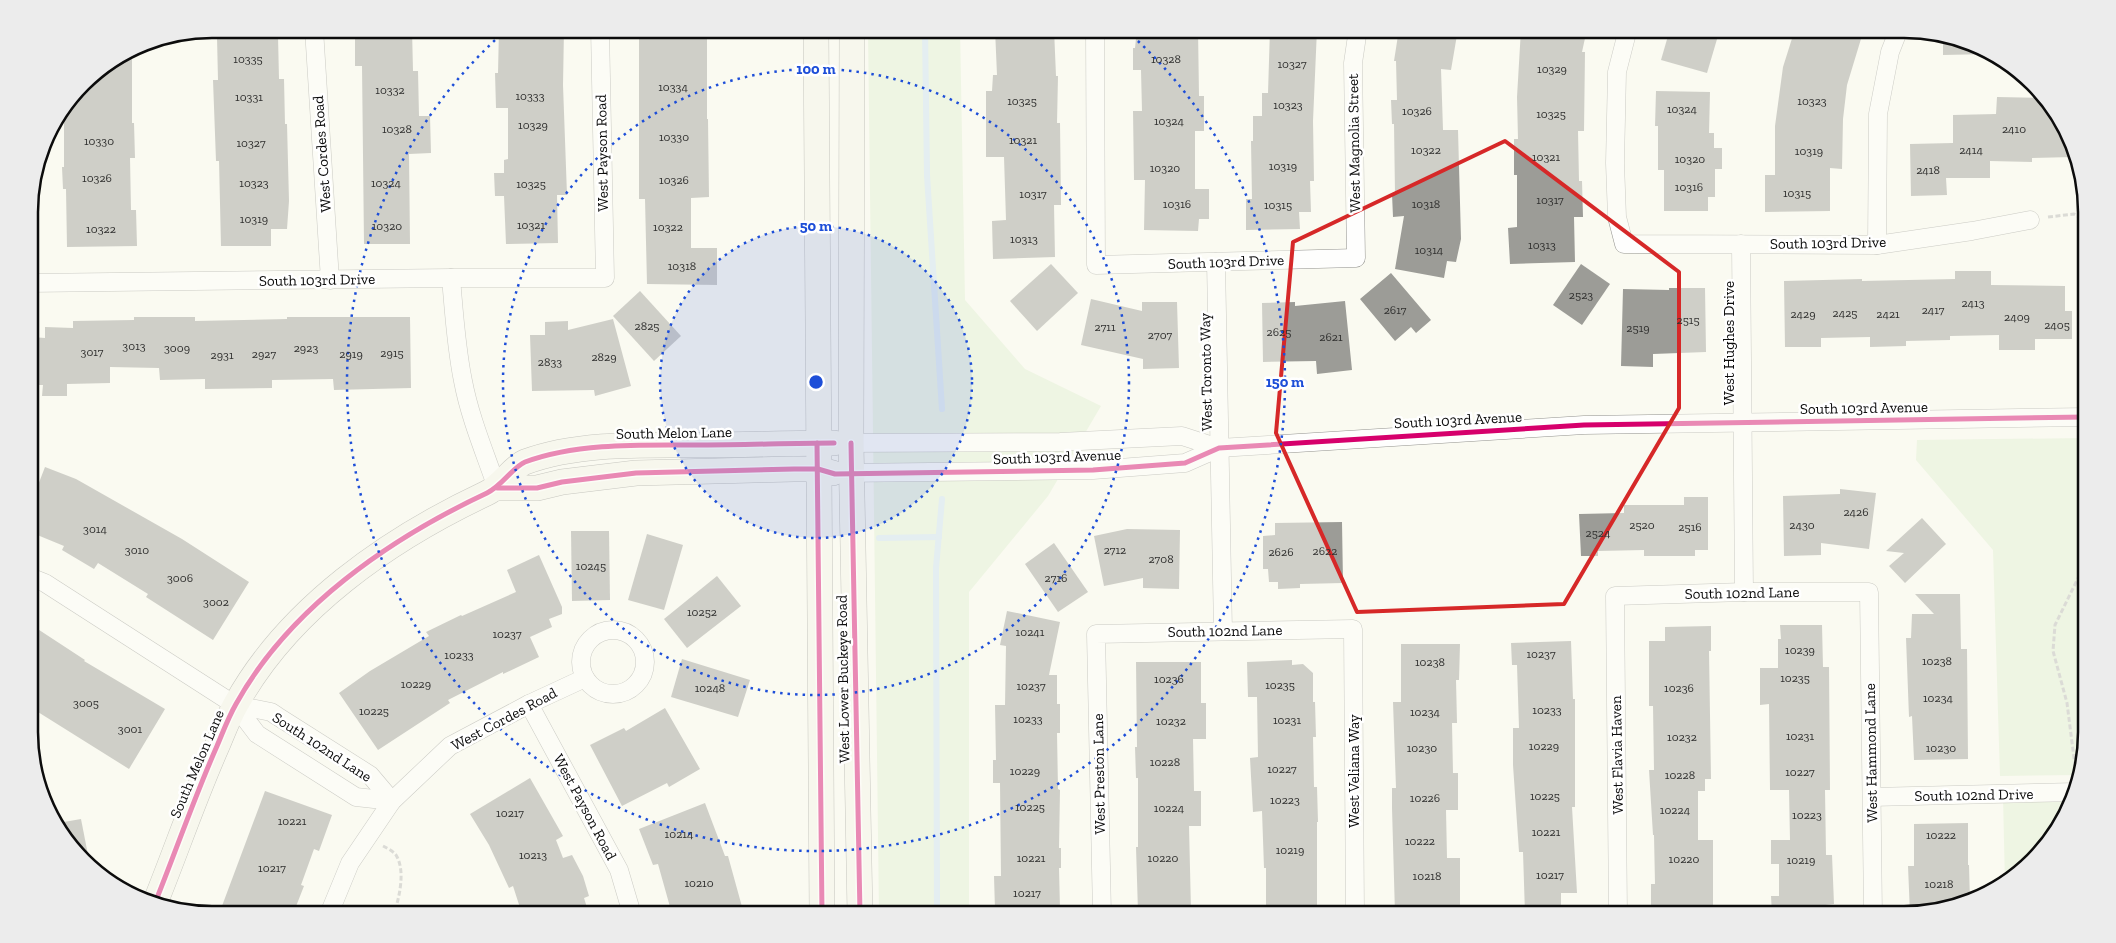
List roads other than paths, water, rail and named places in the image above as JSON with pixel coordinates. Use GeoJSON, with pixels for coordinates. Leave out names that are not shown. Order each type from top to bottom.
{"type":"FeatureCollection","features":[{"type":"Feature","properties":{"kind":"main road","name":"West Lower Buckeye Road"},"geometry":{"type":"LineString","coordinates":[[816,38],[835,472],[860,906]]}},
{"type":"Feature","properties":{"kind":"main road","name":"West Lower Buckeye Road"},"geometry":{"type":"LineString","coordinates":[[822,906],[835,472],[834,443],[852,38]]}},
{"type":"Feature","properties":{"kind":"main road","name":"South Melon Lane"},"geometry":{"type":"LineString","coordinates":[[157,897],[211,760],[235,705],[257,670],[288,633],[352,574],[428,524],[497,488],[522,463],[581,450],[643,446],[834,443]]}},
{"type":"Feature","properties":{"kind":"main road","name":"South Melon Lane"},"geometry":{"type":"LineString","coordinates":[[497,488],[537,488],[562,482],[636,473],[835,472]]}},
{"type":"Feature","properties":{"kind":"street","name":"West Cordes Road"},"geometry":{"type":"LineString","coordinates":[[315,38],[330,280]]}},
{"type":"Feature","properties":{"kind":"street","name":"West Payson Road"},"geometry":{"type":"LineString","coordinates":[[600,38],[605,278]]}},
{"type":"Feature","properties":{"kind":"street","name":"South 103rd Drive"},"geometry":{"type":"LineString","coordinates":[[1095,38],[1096,265],[1356,258]]}},
{"type":"Feature","properties":{"kind":"street","name":"West Magnolia Street"},"geometry":{"type":"LineString","coordinates":[[1356,258],[1353,63],[1357,38]]}},
{"type":"Feature","properties":{"kind":"street","name":"South 103rd Drive"},"geometry":{"type":"LineString","coordinates":[[1626,38],[1617,72],[1615,163],[1617,217],[1624,244],[1877,245],[1972,231],[2030,220]]}},
{"type":"Feature","properties":{"kind":"street"},"geometry":{"type":"LineString","coordinates":[[1877,245],[1878,114],[1890,52],[1895,38]]}},
{"type":"Feature","properties":{"kind":"street","name":"West Hughes Drive"},"geometry":{"type":"LineString","coordinates":[[1741,244],[1744,592]]}},
{"type":"Feature","properties":{"kind":"street","name":"West Toronto Way"},"geometry":{"type":"LineString","coordinates":[[1216,262],[1223,631]]}},
{"type":"Feature","properties":{"kind":"street"},"geometry":{"type":"LineString","coordinates":[[451,278],[457,344],[463,382],[470,411],[497,488]]}},
{"type":"Feature","properties":{"kind":"street","name":"South 103rd Drive"},"geometry":{"type":"LineString","coordinates":[[38,283],[605,278]]}},
{"type":"Feature","properties":{"kind":"street","name":"South 103rd Avenue"},"geometry":{"type":"LineString","coordinates":[[835,472],[1094,470],[1185,463],[1219,448],[1584,425],[2078,417]]}},
{"type":"Feature","properties":{"kind":"street","name":"South 103rd Avenue"},"geometry":{"type":"LineString","coordinates":[[834,443],[1060,442],[1182,436],[1219,448]]}},
{"type":"Feature","properties":{"kind":"street","name":"South 102nd Lane"},"geometry":{"type":"LineString","coordinates":[[38,580],[235,705],[257,734],[356,797],[392,801]]}},
{"type":"Feature","properties":{"kind":"street","name":"South 102nd Lane"},"geometry":{"type":"LineString","coordinates":[[1615,596],[1744,592],[1869,592]]}},
{"type":"Feature","properties":{"kind":"street","name":"West Hammond Lane"},"geometry":{"type":"LineString","coordinates":[[1869,592],[1873,905]]}},
{"type":"Feature","properties":{"kind":"street","name":"West Flavia Haven"},"geometry":{"type":"LineString","coordinates":[[1615,596],[1618,905]]}},
{"type":"Feature","properties":{"kind":"street","name":"South 102nd Lane"},"geometry":{"type":"LineString","coordinates":[[1096,634],[1354,629]]}},
{"type":"Feature","properties":{"kind":"street","name":"West Veliana Way"},"geometry":{"type":"LineString","coordinates":[[1354,629],[1355,905]]}},
{"type":"Feature","properties":{"kind":"street","name":"West Preston Lane"},"geometry":{"type":"LineString","coordinates":[[1096,634],[1102,905]]}},
{"type":"Feature","properties":{"kind":"street","name":"West Cordes Road"},"geometry":{"type":"LineString","coordinates":[[332,906],[350,863],[392,801],[450,746],[529,704],[584,678]]}},
{"type":"Feature","properties":{"kind":"street","name":"West Payson Road"},"geometry":{"type":"LineString","coordinates":[[529,704],[619,870],[630,906]]}},
{"type":"Feature","properties":{"kind":"street","name":"South 102nd Lane"},"geometry":{"type":"LineString","coordinates":[[235,705],[271,712],[370,775],[392,801]]}},
{"type":"Feature","properties":{"kind":"street","name":"South 102nd Drive"},"geometry":{"type":"LineString","coordinates":[[1872,797],[2067,792]]}},
{"type":"Feature","properties":{"kind":"waterway"},"geometry":{"type":"LineString","coordinates":[[925,38],[927,175],[942,409]]}},
{"type":"Feature","properties":{"kind":"waterway"},"geometry":{"type":"LineString","coordinates":[[937,906],[936,568],[942,499]]}},
{"type":"Feature","properties":{"kind":"waterway"},"geometry":{"type":"LineString","coordinates":[[879,538],[939,537]]}}]}
